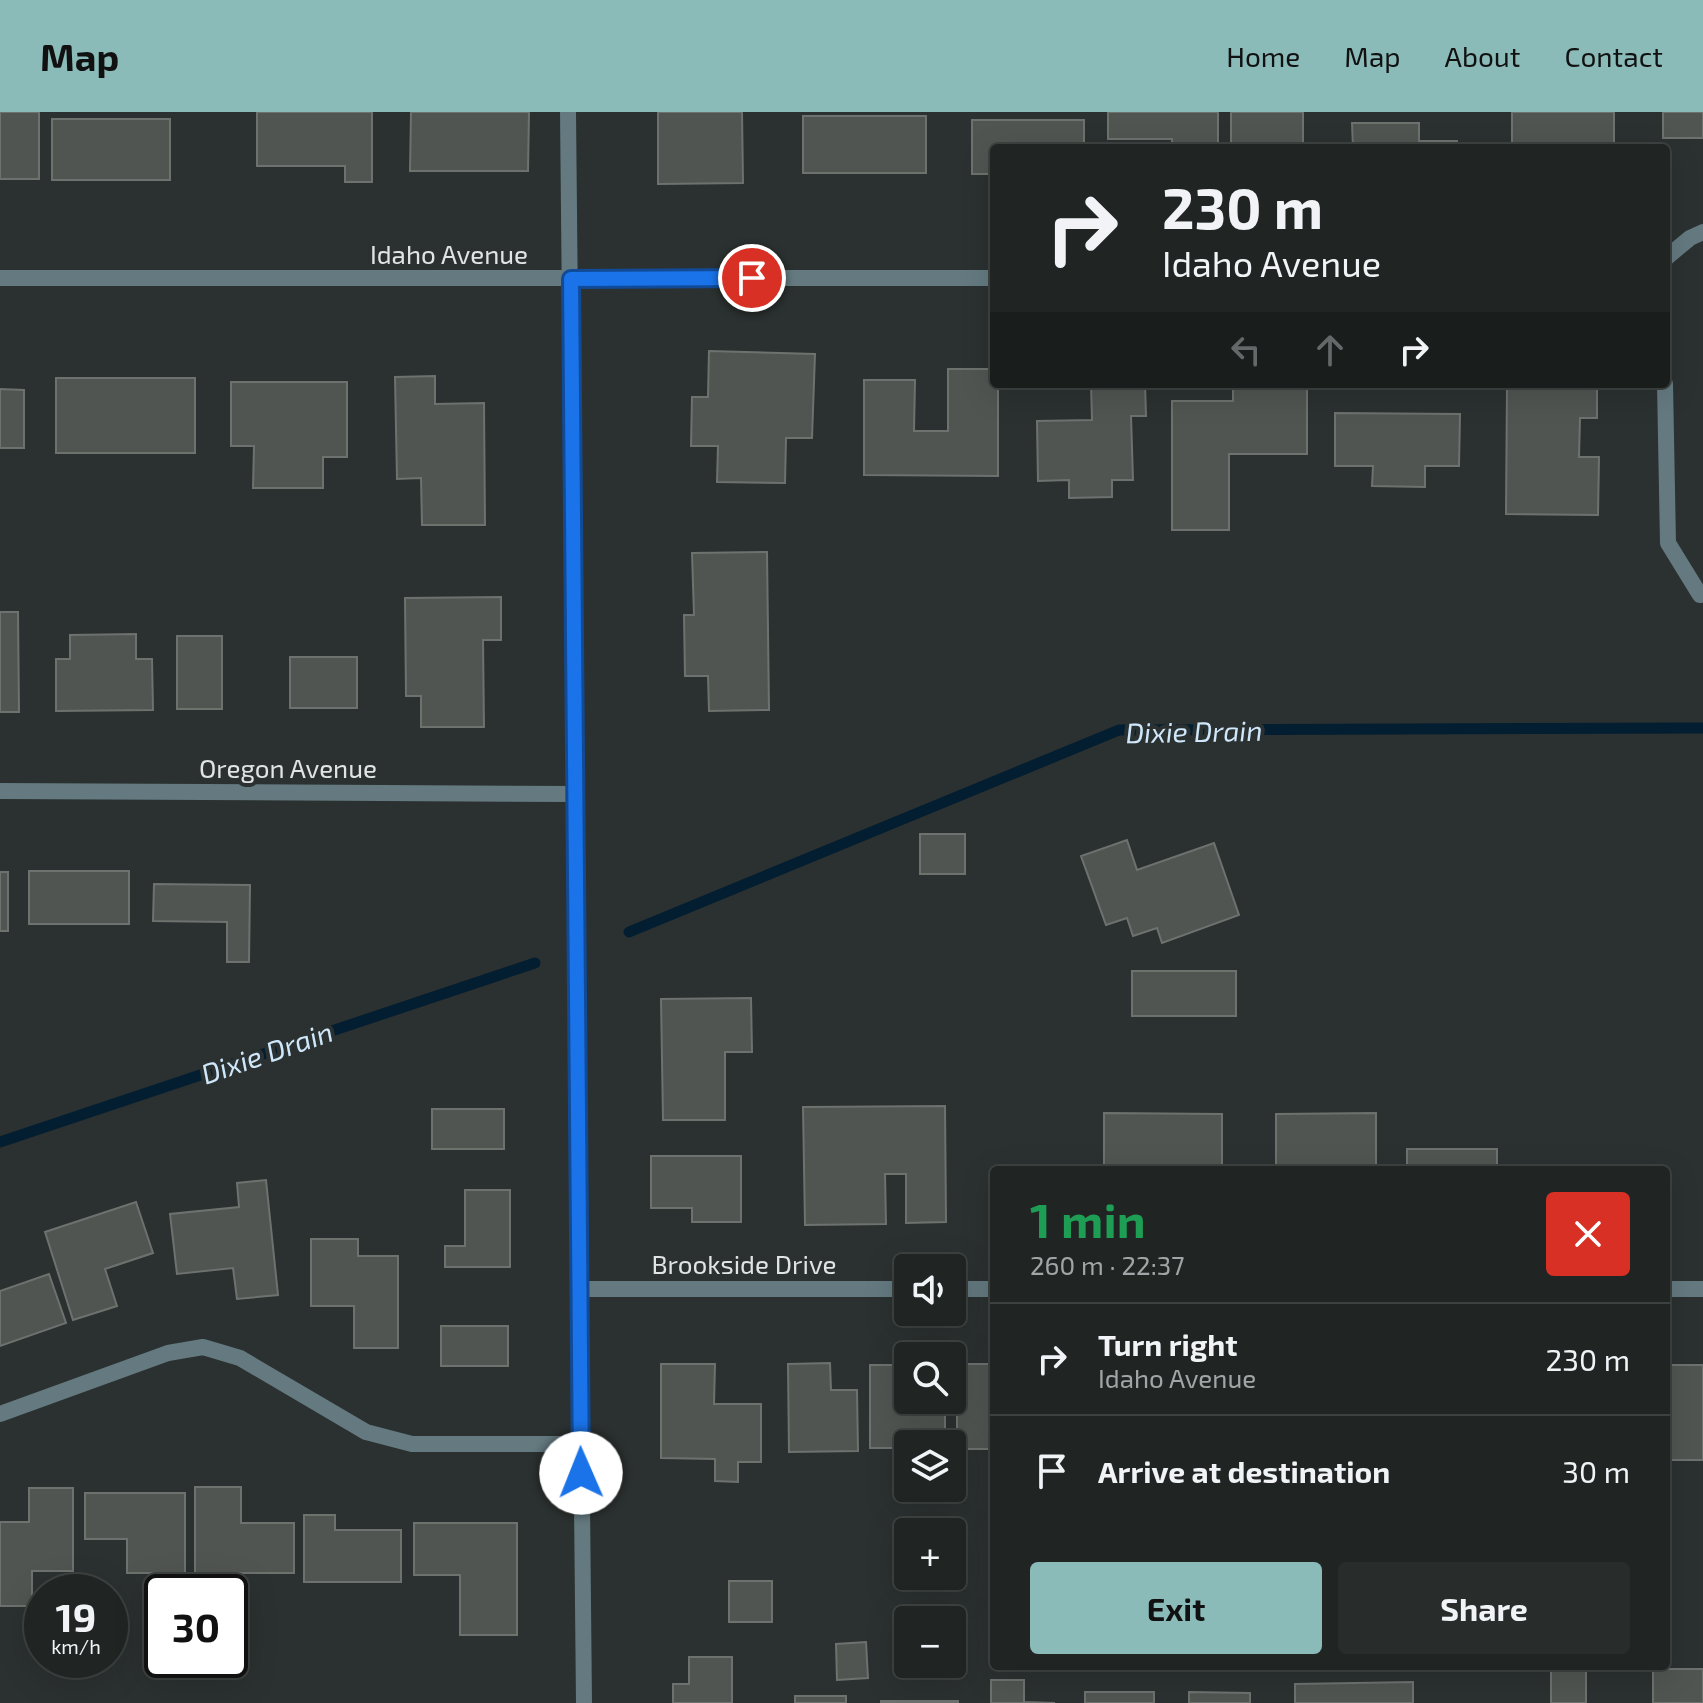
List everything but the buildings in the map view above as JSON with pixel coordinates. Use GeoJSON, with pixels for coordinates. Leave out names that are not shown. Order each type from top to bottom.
{"type":"FeatureCollection","features":[{"type":"Feature","properties":{"kind":"street"},"geometry":{"type":"LineString","coordinates":[[568,112],[584,1703]]}},
{"type":"Feature","properties":{"kind":"street"},"geometry":{"type":"LineString","coordinates":[[1670,255],[1690,238],[1703,232]]}},
{"type":"Feature","properties":{"kind":"street","name":"Idaho Avenue"},"geometry":{"type":"LineString","coordinates":[[0,278],[990,278]]}},
{"type":"Feature","properties":{"kind":"street"},"geometry":{"type":"LineString","coordinates":[[1665,388],[1668,543],[1700,595]]}},
{"type":"Feature","properties":{"kind":"street","name":"Oregon Avenue"},"geometry":{"type":"LineString","coordinates":[[0,791],[575,794]]}},
{"type":"Feature","properties":{"kind":"street","name":"Brookside Drive"},"geometry":{"type":"LineString","coordinates":[[580,1289],[894,1289]]}},
{"type":"Feature","properties":{"kind":"street"},"geometry":{"type":"LineString","coordinates":[[966,1289],[990,1289]]}},
{"type":"Feature","properties":{"kind":"street"},"geometry":{"type":"LineString","coordinates":[[1670,1289],[1703,1289]]}},
{"type":"Feature","properties":{"kind":"street"},"geometry":{"type":"LineString","coordinates":[[0,1414],[168,1353],[203,1347],[240,1358],[366,1432],[412,1444],[581,1444]]}},
{"type":"Feature","properties":{"kind":"waterway","name":"Dixie Drain"},"geometry":{"type":"LineString","coordinates":[[629,932],[1119,730],[1703,728]]}},
{"type":"Feature","properties":{"kind":"waterway","name":"Dixie Drain"},"geometry":{"type":"LineString","coordinates":[[0,1142],[535,963]]}},
{"type":"Feature","properties":{"kind":"route"},"geometry":{"type":"LineString","coordinates":[[581,1473],[571,279],[752,278]]}}]}
